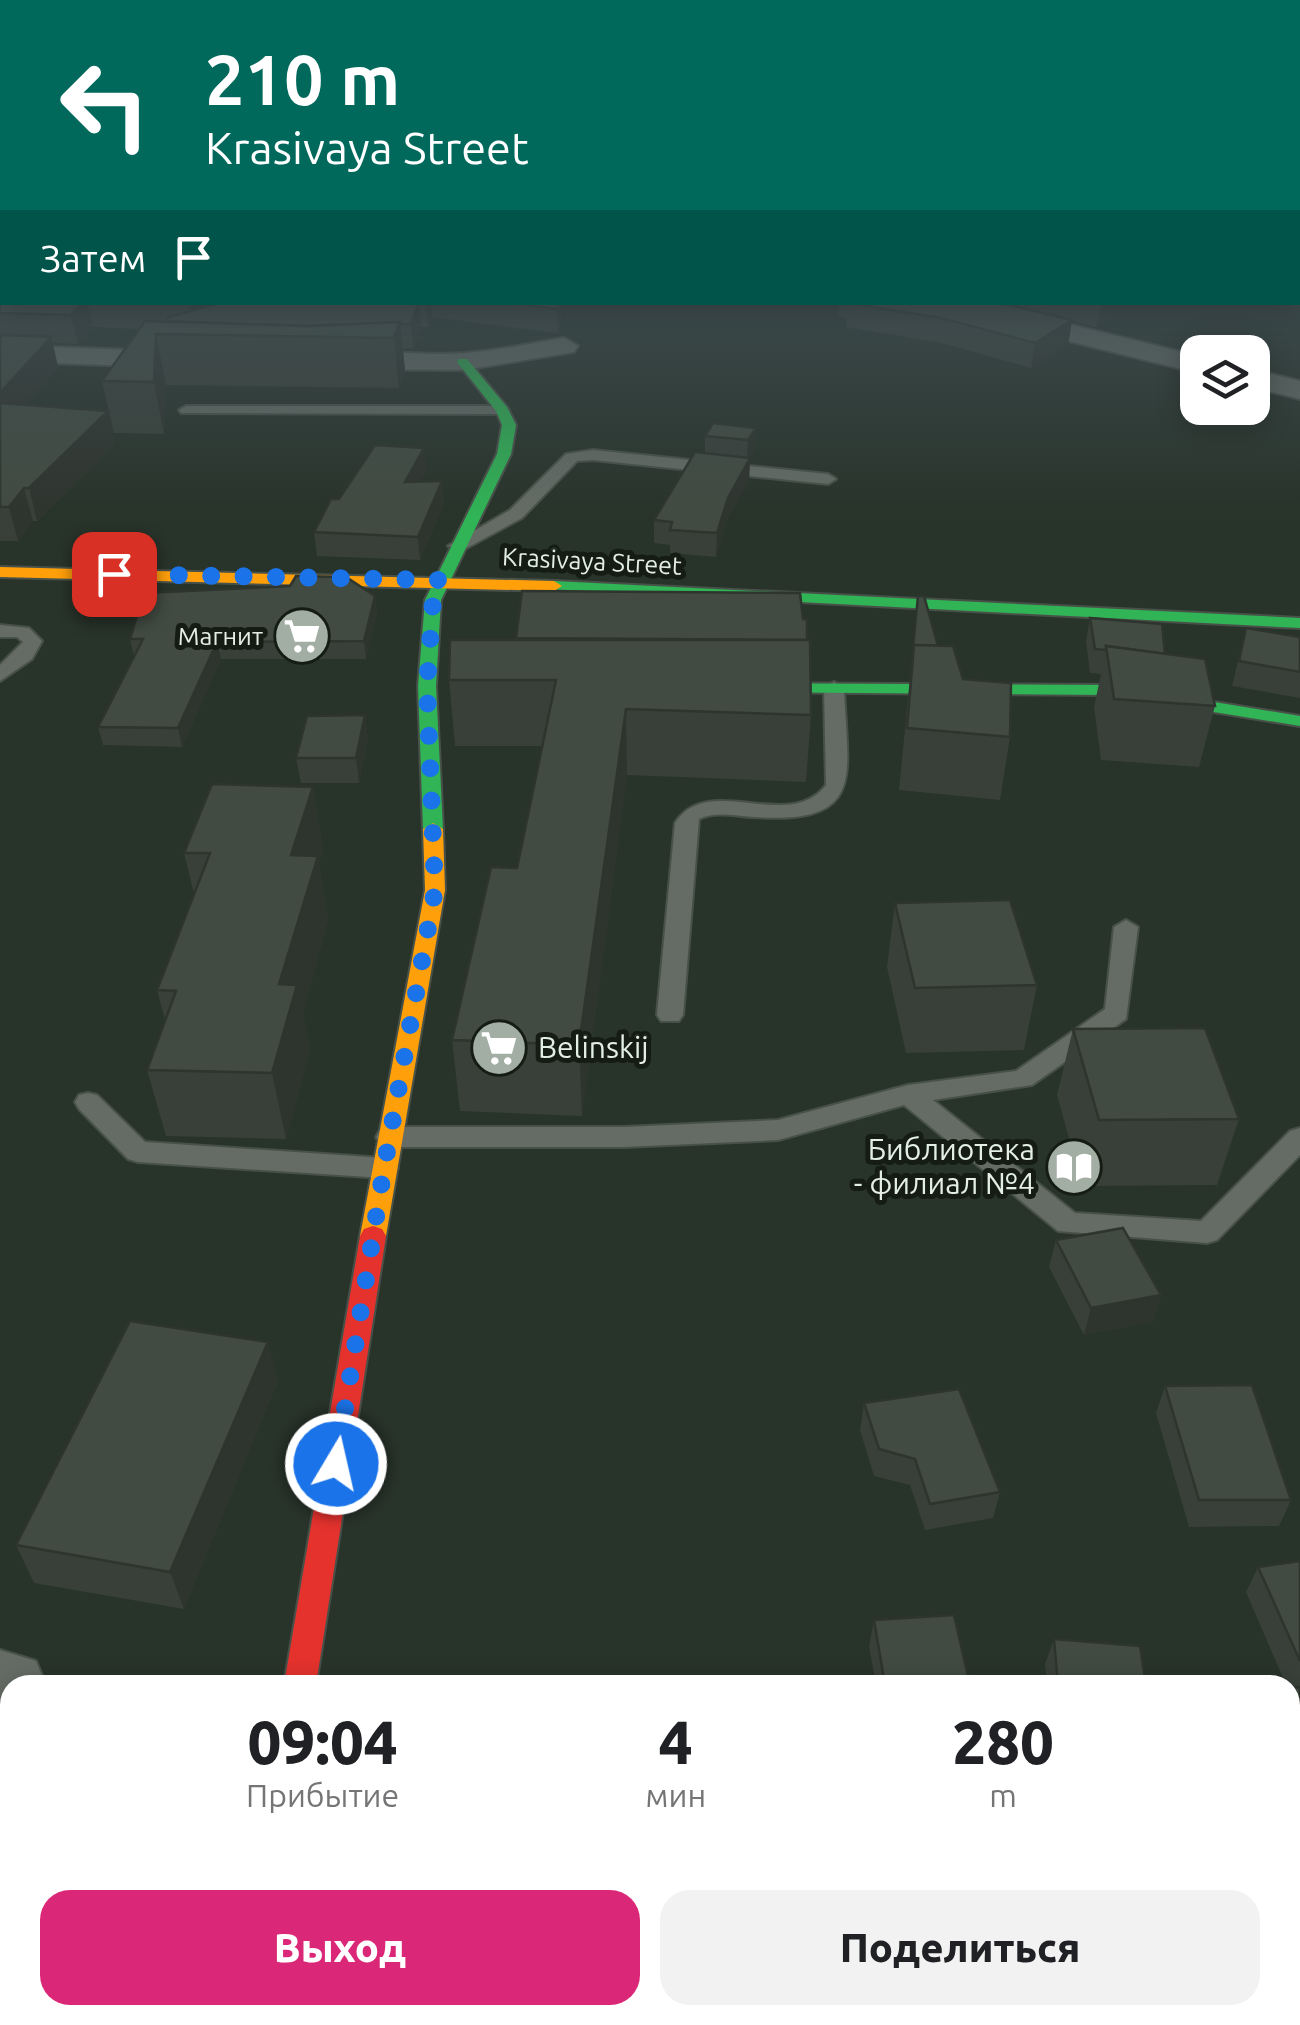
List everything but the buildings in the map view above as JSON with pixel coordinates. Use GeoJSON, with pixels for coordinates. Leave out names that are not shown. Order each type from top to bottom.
{"type":"FeatureCollection","features":[{"type":"Feature","properties":{"kind":"street"},"geometry":{"type":"LineString","coordinates":[[1047,328],[1180,361]]}},
{"type":"Feature","properties":{"kind":"street"},"geometry":{"type":"LineString","coordinates":[[315,364],[392,359],[464,362],[564,346]]}},
{"type":"Feature","properties":{"kind":"street"},"geometry":{"type":"LineString","coordinates":[[0,353],[221,361]]}},
{"type":"Feature","properties":{"kind":"street"},"geometry":{"type":"LineString","coordinates":[[302,1675],[384,1168],[435,890],[437,686],[433,600],[504,454],[509,426],[502,410],[464,362]]}},
{"type":"Feature","properties":{"kind":"street"},"geometry":{"type":"LineString","coordinates":[[1270,382],[1300,390]]}},
{"type":"Feature","properties":{"kind":"street","name":"Krasivaya Street"},"geometry":{"type":"LineString","coordinates":[[0,572],[442,580],[1145,608],[1300,623]]}},
{"type":"Feature","properties":{"kind":"street"},"geometry":{"type":"LineString","coordinates":[[718,688],[1110,690],[1300,721]]}},
{"type":"Feature","properties":{"kind":"lane"},"geometry":{"type":"LineString","coordinates":[[186,410],[502,410]]}},
{"type":"Feature","properties":{"kind":"lane"},"geometry":{"type":"LineString","coordinates":[[457,546],[516,514],[572,457],[593,454],[828,479]]}},
{"type":"Feature","properties":{"kind":"lane"},"geometry":{"type":"LineString","coordinates":[[0,631],[22,632],[34,641],[25,656],[0,675]]}},
{"type":"Feature","properties":{"kind":"lane"},"geometry":{"type":"LineString","coordinates":[[670,1015],[686,823],[702,809],[791,811],[818,806],[832,796],[837,784],[834,688]]}},
{"type":"Feature","properties":{"kind":"lane"},"geometry":{"type":"LineString","coordinates":[[390,1137],[624,1137],[778,1130],[908,1094],[1023,1078],[1117,1013],[1126,927]]}},
{"type":"Feature","properties":{"kind":"lane"},"geometry":{"type":"LineString","coordinates":[[908,1094],[1068,1223],[1207,1232],[1300,1138]]}},
{"type":"Feature","properties":{"kind":"lane"},"geometry":{"type":"LineString","coordinates":[[88,1102],[138,1152],[384,1168]]}},
{"type":"Feature","properties":{"kind":"traffic: fast"},"geometry":{"type":"LineString","coordinates":[[433,829],[427,686],[433,600],[504,454],[509,425],[502,410],[463,362]]}},
{"type":"Feature","properties":{"kind":"traffic: fast"},"geometry":{"type":"LineString","coordinates":[[554,586],[1300,623]]}},
{"type":"Feature","properties":{"kind":"traffic: fast"},"geometry":{"type":"LineString","coordinates":[[735,688],[1110,690],[1300,721]]}},
{"type":"Feature","properties":{"kind":"traffic: slow"},"geometry":{"type":"LineString","coordinates":[[0,572],[554,586]]}},
{"type":"Feature","properties":{"kind":"traffic: slow"},"geometry":{"type":"LineString","coordinates":[[373,1236],[435,890],[433,829]]}},
{"type":"Feature","properties":{"kind":"traffic: jam"},"geometry":{"type":"LineString","coordinates":[[302,1675],[373,1236]]}},
{"type":"Feature","properties":{"kind":"place","name":"Магнит"},"geometry":{"type":"Point","coordinates":[302,636]}},
{"type":"Feature","properties":{"kind":"place","name":"Belinskij"},"geometry":{"type":"Point","coordinates":[499,1048]}},
{"type":"Feature","properties":{"kind":"place","name":"Библиотека - филиал №4"},"geometry":{"type":"Point","coordinates":[1074,1167]}},
{"type":"Feature","properties":{"kind":"route"},"geometry":{"type":"LineString","coordinates":[[114,574],[442,580],[433,600],[427,686],[435,890],[384,1168],[336,1464]]}}]}
